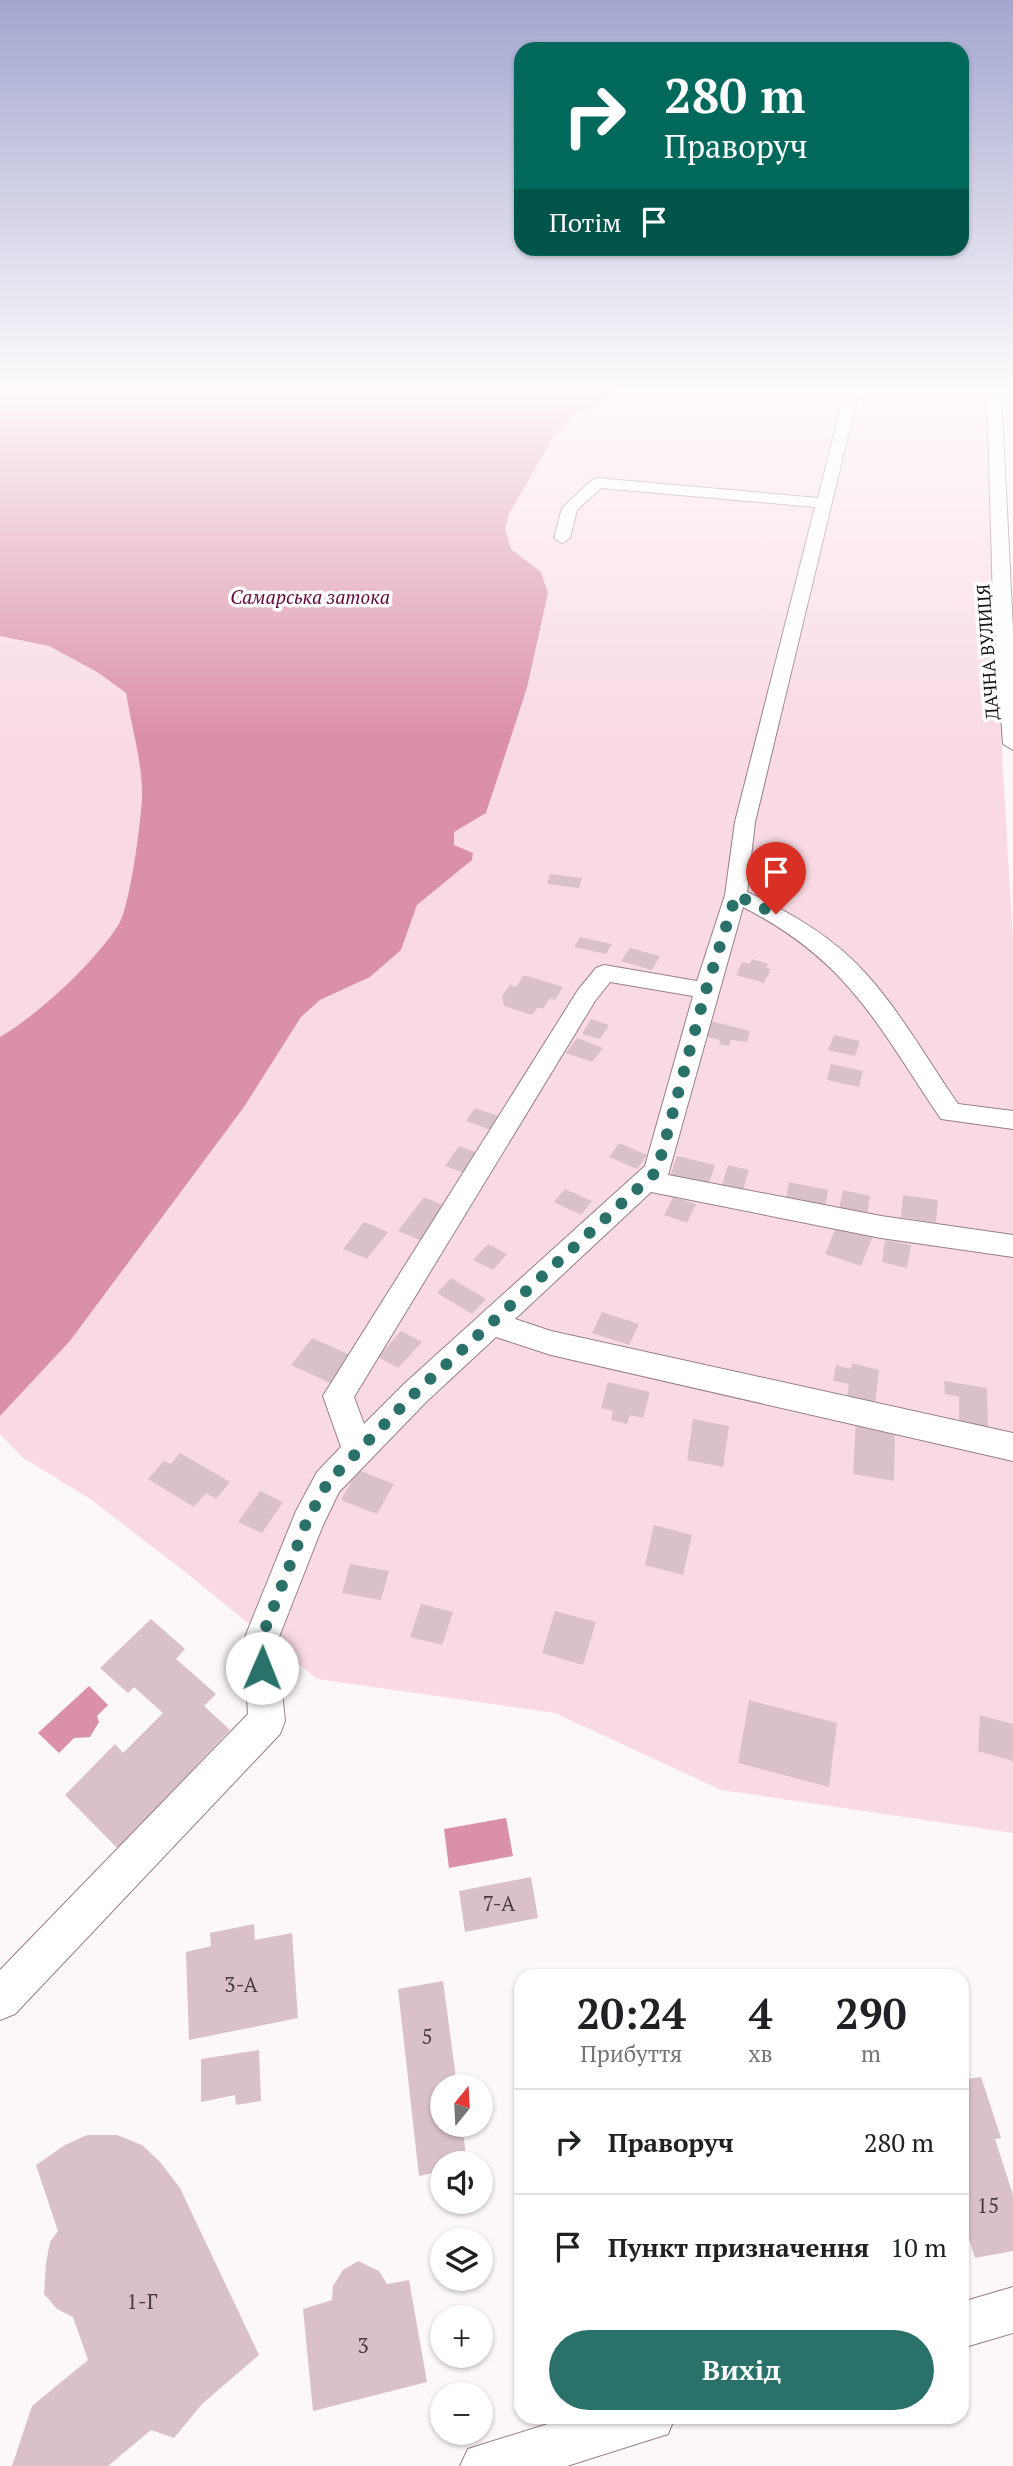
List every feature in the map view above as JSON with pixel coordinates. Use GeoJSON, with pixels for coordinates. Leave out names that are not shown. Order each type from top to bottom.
{"type":"FeatureCollection","features":[{"type":"Feature","properties":{"kind":"street"},"geometry":{"type":"LineString","coordinates":[[562,538],[573,505]]}},
{"type":"Feature","properties":{"kind":"street"},"geometry":{"type":"LineString","coordinates":[[0,1998],[268,1721],[260,1642],[307,1521],[328,1482],[491,1323],[657,1171],[706,990],[736,895],[745,822],[822,505]]}},
{"type":"Feature","properties":{"kind":"street","name":"ДАЧНА ВУЛИЦЯ"},"geometry":{"type":"LineString","coordinates":[[998,505],[1002,602],[1013,744]]}},
{"type":"Feature","properties":{"kind":"street"},"geometry":{"type":"LineString","coordinates":[[736,895],[776,914],[828,951],[871,995],[950,1112],[1013,1120]]}},
{"type":"Feature","properties":{"kind":"street"},"geometry":{"type":"LineString","coordinates":[[358,1451],[338,1396],[586,996],[604,972],[706,990]]}},
{"type":"Feature","properties":{"kind":"street"},"geometry":{"type":"LineString","coordinates":[[646,1181],[881,1227],[1013,1246]]}},
{"type":"Feature","properties":{"kind":"street"},"geometry":{"type":"LineString","coordinates":[[491,1323],[551,1343],[1013,1447]]}},
{"type":"Feature","properties":{"kind":"street"},"geometry":{"type":"LineString","coordinates":[[969,2323],[1013,2310]]}},
{"type":"Feature","properties":{"kind":"street"},"geometry":{"type":"LineString","coordinates":[[485,2466],[626,2424]]}},
{"type":"Feature","properties":{"kind":"shaded area"},"geometry":{"type":"Polygon","coordinates":[[[514,505],[993,505],[1000,717],[1013,942],[1013,1833],[721,1790],[555,1713],[317,1679],[89,1498],[23,1458],[0,1434],[0,1416],[70,1341],[244,1107],[301,1017],[320,1000],[370,977],[401,950],[417,905],[472,860],[473,853],[454,845],[454,832],[504,757],[527,688],[548,593],[541,572],[511,549],[505,529],[514,505]]]}},
{"type":"Feature","properties":{"kind":"shaded area"},"geometry":{"type":"Polygon","coordinates":[[[0,636],[49,646],[97,672],[126,693],[142,793],[131,881],[119,924],[81,971],[32,1015],[0,1037],[0,636]]]}},
{"type":"Feature","properties":{"kind":"water","name":"Самарська затока"},"geometry":{"type":"Polygon","coordinates":[[[0,505],[514,505],[505,529],[511,549],[541,572],[548,593],[527,688],[486,813],[454,832],[454,845],[473,853],[472,860],[417,905],[401,950],[370,977],[320,1000],[301,1017],[244,1107],[70,1341],[0,1416],[0,1037],[32,1015],[81,971],[119,924],[131,881],[138,840],[142,781],[126,693],[97,672],[49,646],[0,636],[0,505]]]}},
{"type":"Feature","properties":{"kind":"water"},"geometry":{"type":"Polygon","coordinates":[[[89,1686],[108,1705],[97,1716],[99,1722],[90,1737],[74,1738],[59,1753],[38,1733],[89,1686]]]}},
{"type":"Feature","properties":{"kind":"water"},"geometry":{"type":"Polygon","coordinates":[[[506,1818],[513,1856],[449,1868],[444,1829],[506,1818]]]}},
{"type":"Feature","properties":{"kind":"building"},"geometry":{"type":"Polygon","coordinates":[[[550,874],[582,878],[579,888],[547,884],[550,874]]]}},
{"type":"Feature","properties":{"kind":"building"},"geometry":{"type":"Polygon","coordinates":[[[580,937],[612,944],[606,954],[574,947],[580,937]]]}},
{"type":"Feature","properties":{"kind":"building"},"geometry":{"type":"Polygon","coordinates":[[[630,948],[660,956],[652,970],[621,961],[630,948]]]}},
{"type":"Feature","properties":{"kind":"building"},"geometry":{"type":"Polygon","coordinates":[[[752,959],[768,964],[766,968],[771,969],[764,983],[736,975],[742,962],[749,964],[752,959]]]}},
{"type":"Feature","properties":{"kind":"building"},"geometry":{"type":"Polygon","coordinates":[[[524,975],[563,987],[555,1000],[550,998],[543,1009],[538,1007],[532,1015],[504,1006],[502,996],[510,985],[516,987],[524,975]]]}},
{"type":"Feature","properties":{"kind":"building"},"geometry":{"type":"Polygon","coordinates":[[[591,1019],[609,1025],[600,1039],[582,1034],[591,1019]]]}},
{"type":"Feature","properties":{"kind":"building"},"geometry":{"type":"Polygon","coordinates":[[[707,1020],[750,1031],[747,1042],[731,1040],[729,1046],[719,1044],[720,1040],[703,1036],[707,1020]]]}},
{"type":"Feature","properties":{"kind":"building"},"geometry":{"type":"Polygon","coordinates":[[[834,1035],[860,1041],[855,1056],[828,1050],[834,1035]]]}},
{"type":"Feature","properties":{"kind":"building"},"geometry":{"type":"Polygon","coordinates":[[[577,1038],[603,1048],[592,1062],[566,1053],[577,1038]]]}},
{"type":"Feature","properties":{"kind":"building"},"geometry":{"type":"Polygon","coordinates":[[[831,1064],[863,1071],[859,1087],[827,1080],[831,1064]]]}},
{"type":"Feature","properties":{"kind":"building"},"geometry":{"type":"Polygon","coordinates":[[[475,1108],[504,1118],[494,1131],[466,1121],[475,1108]]]}},
{"type":"Feature","properties":{"kind":"building"},"geometry":{"type":"Polygon","coordinates":[[[619,1143],[647,1155],[637,1169],[609,1157],[619,1143]]]}},
{"type":"Feature","properties":{"kind":"building"},"geometry":{"type":"Polygon","coordinates":[[[459,1146],[481,1154],[467,1174],[445,1166],[459,1146]]]}},
{"type":"Feature","properties":{"kind":"building"},"geometry":{"type":"Polygon","coordinates":[[[677,1156],[715,1165],[708,1186],[670,1177],[677,1156]]]}},
{"type":"Feature","properties":{"kind":"building"},"geometry":{"type":"Polygon","coordinates":[[[728,1165],[749,1170],[743,1190],[722,1185],[728,1165]]]}},
{"type":"Feature","properties":{"kind":"building"},"geometry":{"type":"Polygon","coordinates":[[[789,1182],[828,1190],[825,1207],[786,1199],[789,1182]]]}},
{"type":"Feature","properties":{"kind":"building"},"geometry":{"type":"Polygon","coordinates":[[[565,1189],[592,1201],[581,1215],[554,1202],[565,1189]]]}},
{"type":"Feature","properties":{"kind":"building"},"geometry":{"type":"Polygon","coordinates":[[[843,1190],[870,1196],[867,1215],[839,1209],[843,1190]]]}},
{"type":"Feature","properties":{"kind":"building"},"geometry":{"type":"Polygon","coordinates":[[[903,1195],[938,1200],[936,1223],[901,1217],[903,1195]]]}},
{"type":"Feature","properties":{"kind":"building"},"geometry":{"type":"Polygon","coordinates":[[[424,1197],[448,1207],[422,1241],[398,1231],[424,1197]]]}},
{"type":"Feature","properties":{"kind":"building"},"geometry":{"type":"Polygon","coordinates":[[[673,1197],[696,1204],[687,1223],[664,1215],[673,1197]]]}},
{"type":"Feature","properties":{"kind":"building"},"geometry":{"type":"Polygon","coordinates":[[[364,1222],[388,1232],[367,1259],[343,1249],[364,1222]]]}},
{"type":"Feature","properties":{"kind":"building"},"geometry":{"type":"Polygon","coordinates":[[[837,1225],[873,1236],[861,1266],[825,1254],[837,1225]]]}},
{"type":"Feature","properties":{"kind":"building"},"geometry":{"type":"Polygon","coordinates":[[[885,1240],[911,1245],[907,1268],[882,1262],[885,1240]]]}},
{"type":"Feature","properties":{"kind":"building"},"geometry":{"type":"Polygon","coordinates":[[[488,1244],[507,1254],[493,1270],[473,1260],[488,1244]]]}},
{"type":"Feature","properties":{"kind":"building"},"geometry":{"type":"Polygon","coordinates":[[[451,1278],[486,1299],[472,1314],[437,1293],[451,1278]]]}},
{"type":"Feature","properties":{"kind":"building"},"geometry":{"type":"Polygon","coordinates":[[[602,1312],[639,1324],[629,1345],[592,1333],[602,1312]]]}},
{"type":"Feature","properties":{"kind":"building"},"geometry":{"type":"Polygon","coordinates":[[[401,1331],[422,1342],[398,1368],[378,1357],[401,1331]]]}},
{"type":"Feature","properties":{"kind":"building"},"geometry":{"type":"Polygon","coordinates":[[[312,1338],[357,1358],[337,1386],[291,1365],[312,1338]]]}},
{"type":"Feature","properties":{"kind":"building"},"geometry":{"type":"Polygon","coordinates":[[[852,1363],[879,1370],[875,1404],[847,1397],[849,1384],[833,1381],[836,1365],[851,1369],[852,1363]]]}},
{"type":"Feature","properties":{"kind":"building"},"geometry":{"type":"Polygon","coordinates":[[[944,1381],[987,1388],[988,1429],[959,1424],[959,1397],[945,1394],[944,1381]]]}},
{"type":"Feature","properties":{"kind":"building"},"geometry":{"type":"Polygon","coordinates":[[[608,1382],[650,1392],[643,1418],[630,1415],[627,1424],[611,1420],[613,1411],[601,1408],[608,1382]]]}},
{"type":"Feature","properties":{"kind":"building"},"geometry":{"type":"Polygon","coordinates":[[[856,1418],[895,1425],[894,1481],[853,1474],[856,1418]]]}},
{"type":"Feature","properties":{"kind":"building"},"geometry":{"type":"Polygon","coordinates":[[[693,1419],[729,1426],[723,1467],[687,1460],[693,1419]]]}},
{"type":"Feature","properties":{"kind":"building"},"geometry":{"type":"Polygon","coordinates":[[[180,1453],[230,1482],[216,1499],[206,1493],[194,1507],[148,1479],[164,1461],[171,1464],[180,1453]]]}},
{"type":"Feature","properties":{"kind":"building"},"geometry":{"type":"Polygon","coordinates":[[[358,1470],[394,1484],[377,1514],[341,1500],[358,1470]]]}},
{"type":"Feature","properties":{"kind":"building"},"geometry":{"type":"Polygon","coordinates":[[[260,1491],[283,1502],[262,1533],[238,1522],[260,1491]]]}},
{"type":"Feature","properties":{"kind":"building"},"geometry":{"type":"Polygon","coordinates":[[[654,1525],[692,1535],[683,1575],[645,1565],[654,1525]]]}},
{"type":"Feature","properties":{"kind":"building"},"geometry":{"type":"Polygon","coordinates":[[[350,1564],[389,1571],[381,1600],[342,1593],[350,1564]]]}},
{"type":"Feature","properties":{"kind":"building"},"geometry":{"type":"Polygon","coordinates":[[[421,1604],[453,1612],[442,1645],[410,1637],[421,1604]]]}},
{"type":"Feature","properties":{"kind":"building"},"geometry":{"type":"Polygon","coordinates":[[[555,1611],[596,1622],[583,1665],[542,1653],[555,1611]]]}},
{"type":"Feature","properties":{"kind":"building"},"geometry":{"type":"Polygon","coordinates":[[[151,1619],[185,1649],[176,1659],[216,1694],[204,1706],[230,1730],[118,1849],[65,1795],[115,1744],[123,1753],[163,1713],[134,1687],[128,1693],[100,1668],[151,1619]]]}},
{"type":"Feature","properties":{"kind":"building"},"geometry":{"type":"Polygon","coordinates":[[[749,1700],[837,1723],[829,1787],[738,1763],[749,1700]]]}},
{"type":"Feature","properties":{"kind":"building"},"geometry":{"type":"Polygon","coordinates":[[[980,1715],[1013,1724],[1013,1761],[978,1751],[980,1715]]]}},
{"type":"Feature","properties":{"kind":"building"},"geometry":{"type":"Polygon","coordinates":[[[531,1877],[538,1918],[465,1932],[459,1891],[531,1877]]]}},
{"type":"Feature","properties":{"kind":"building"},"geometry":{"type":"Polygon","coordinates":[[[254,1924],[255,1940],[292,1933],[298,2018],[189,2040],[186,1952],[211,1946],[210,1933],[254,1924]]]}},
{"type":"Feature","properties":{"kind":"building"},"geometry":{"type":"Polygon","coordinates":[[[443,1981],[455,2074],[430,2074],[430,2137],[464,2137],[465,2151],[430,2151],[430,2174],[419,2176],[398,1989],[443,1981]]]}},
{"type":"Feature","properties":{"kind":"building"},"geometry":{"type":"Polygon","coordinates":[[[259,2050],[261,2101],[236,2105],[235,2095],[201,2102],[201,2059],[259,2050]]]}},
{"type":"Feature","properties":{"kind":"building"},"geometry":{"type":"Polygon","coordinates":[[[981,2077],[1001,2138],[995,2139],[1013,2195],[1013,2251],[975,2258],[969,2239],[969,2079],[981,2077]]]}},
{"type":"Feature","properties":{"kind":"building"},"geometry":{"type":"Polygon","coordinates":[[[87,2135],[117,2135],[142,2145],[160,2162],[180,2188],[259,2355],[202,2404],[174,2438],[151,2430],[108,2466],[12,2466],[32,2406],[88,2360],[73,2317],[57,2309],[44,2294],[50,2242],[58,2231],[36,2165],[65,2145],[87,2135]]]}},
{"type":"Feature","properties":{"kind":"building"},"geometry":{"type":"Polygon","coordinates":[[[358,2261],[379,2271],[387,2284],[409,2280],[427,2382],[313,2411],[303,2309],[332,2300],[333,2286],[343,2270],[358,2261]]]}},
{"type":"Feature","properties":{"kind":"route"},"geometry":{"type":"LineString","coordinates":[[262,1668],[260,1642],[307,1521],[328,1482],[415,1393],[657,1171],[706,990],[736,895],[776,914]]}}]}
